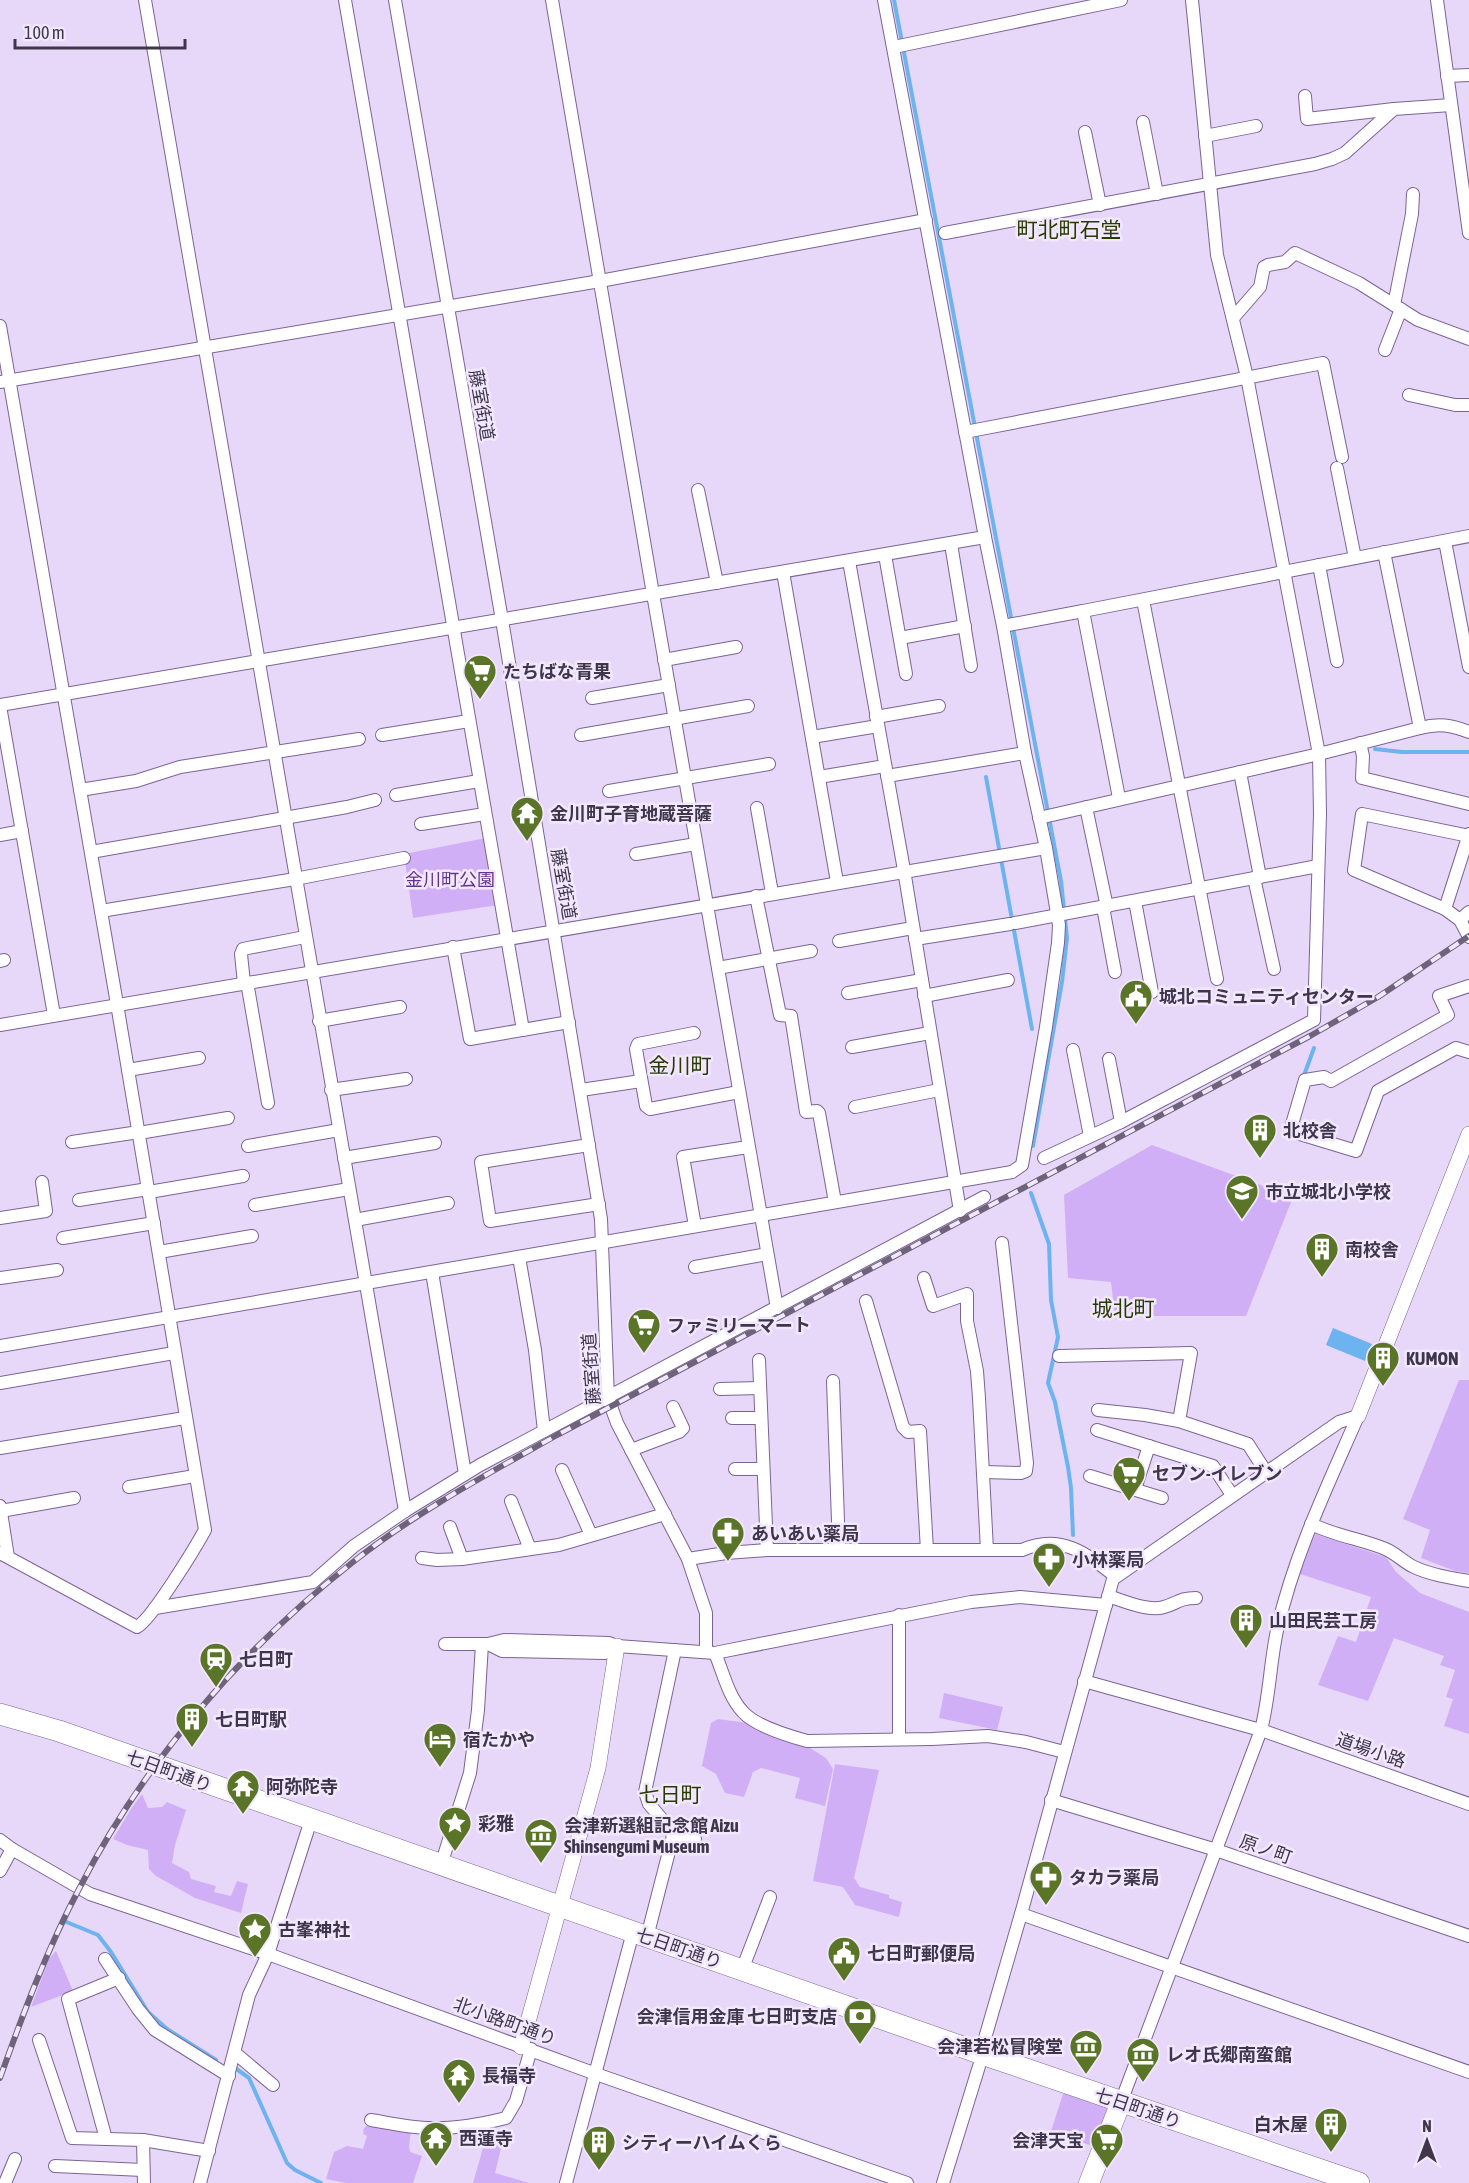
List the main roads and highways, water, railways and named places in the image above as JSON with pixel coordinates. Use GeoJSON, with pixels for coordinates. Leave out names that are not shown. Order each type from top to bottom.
{"type":"FeatureCollection","features":[{"type":"Feature","properties":{"kind":"highway","name":"七日町通り"},"geometry":{"type":"LineString","coordinates":[[0,1714],[59,1731],[441,1866],[1359,2183]]}},
{"type":"Feature","properties":{"kind":"main road"},"geometry":{"type":"LineString","coordinates":[[1089,2183],[1121,2102]]}},
{"type":"Feature","properties":{"kind":"water"},"geometry":{"type":"Polygon","coordinates":[[[1333,1328],[1372,1344],[1365,1361],[1326,1345],[1333,1328]]]}},
{"type":"Feature","properties":{"kind":"waterway"},"geometry":{"type":"LineString","coordinates":[[894,0],[1061,881],[1067,938],[1062,982],[1033,1146]]}},
{"type":"Feature","properties":{"kind":"waterway"},"geometry":{"type":"LineString","coordinates":[[1375,749],[1402,752],[1469,752]]}},
{"type":"Feature","properties":{"kind":"waterway"},"geometry":{"type":"LineString","coordinates":[[986,777],[1032,1029]]}},
{"type":"Feature","properties":{"kind":"waterway"},"geometry":{"type":"LineString","coordinates":[[1303,1078],[1314,1048]]}},
{"type":"Feature","properties":{"kind":"waterway"},"geometry":{"type":"LineString","coordinates":[[1031,1193],[1049,1244],[1051,1300],[1058,1337],[1048,1383],[1055,1402],[1068,1467],[1073,1535]]}},
{"type":"Feature","properties":{"kind":"waterway"},"geometry":{"type":"LineString","coordinates":[[64,1921],[98,1935],[148,2012],[167,2029],[216,2060]]}},
{"type":"Feature","properties":{"kind":"waterway"},"geometry":{"type":"LineString","coordinates":[[235,2068],[249,2078],[287,2163],[295,2170],[321,2183]]}},
{"type":"Feature","properties":{"kind":"railway"},"geometry":{"type":"LineString","coordinates":[[0,2078],[56,1935],[105,1842],[133,1797],[198,1711],[234,1671],[272,1632],[353,1562],[427,1510],[557,1435],[1310,1036],[1378,997],[1469,936]]}},
{"type":"Feature","properties":{"kind":"place","name":"たちばな青果"},"geometry":{"type":"Point","coordinates":[480,700]}},
{"type":"Feature","properties":{"kind":"place","name":"金川町子育地蔵菩薩"},"geometry":{"type":"Point","coordinates":[527,842]}},
{"type":"Feature","properties":{"kind":"place","name":"城北コミュニティセンター"},"geometry":{"type":"Point","coordinates":[1136,1025]}},
{"type":"Feature","properties":{"kind":"place","name":"北校舎"},"geometry":{"type":"Point","coordinates":[1260,1159]}},
{"type":"Feature","properties":{"kind":"place","name":"市立城北小学校"},"geometry":{"type":"Point","coordinates":[1242,1220]}},
{"type":"Feature","properties":{"kind":"place","name":"南校舎"},"geometry":{"type":"Point","coordinates":[1322,1278]}},
{"type":"Feature","properties":{"kind":"place","name":"ファミリーマート"},"geometry":{"type":"Point","coordinates":[644,1354]}},
{"type":"Feature","properties":{"kind":"place","name":"KUMON"},"geometry":{"type":"Point","coordinates":[1383,1387]}},
{"type":"Feature","properties":{"kind":"place","name":"セブン-イレブン"},"geometry":{"type":"Point","coordinates":[1129,1502]}},
{"type":"Feature","properties":{"kind":"place","name":"あいあい薬局"},"geometry":{"type":"Point","coordinates":[728,1562]}},
{"type":"Feature","properties":{"kind":"place","name":"小林薬局"},"geometry":{"type":"Point","coordinates":[1049,1588]}},
{"type":"Feature","properties":{"kind":"place","name":"山田民芸工房"},"geometry":{"type":"Point","coordinates":[1246,1649]}},
{"type":"Feature","properties":{"kind":"place","name":"七日町"},"geometry":{"type":"Point","coordinates":[216,1688]}},
{"type":"Feature","properties":{"kind":"place","name":"七日町駅"},"geometry":{"type":"Point","coordinates":[192,1748]}},
{"type":"Feature","properties":{"kind":"place","name":"宿たかや"},"geometry":{"type":"Point","coordinates":[440,1768]}},
{"type":"Feature","properties":{"kind":"place","name":"阿弥陀寺"},"geometry":{"type":"Point","coordinates":[243,1815]}},
{"type":"Feature","properties":{"kind":"place","name":"彩雅"},"geometry":{"type":"Point","coordinates":[455,1852]}},
{"type":"Feature","properties":{"kind":"place","name":"会津新選組記念館 Aizu Shinsengumi Museum"},"geometry":{"type":"Point","coordinates":[541,1864]}},
{"type":"Feature","properties":{"kind":"place","name":"タカラ薬局"},"geometry":{"type":"Point","coordinates":[1046,1906]}},
{"type":"Feature","properties":{"kind":"place","name":"古峯神社"},"geometry":{"type":"Point","coordinates":[255,1958]}},
{"type":"Feature","properties":{"kind":"place","name":"七日町郵便局"},"geometry":{"type":"Point","coordinates":[844,1982]}},
{"type":"Feature","properties":{"kind":"place","name":"会津信用金庫 七日町支店"},"geometry":{"type":"Point","coordinates":[860,2045]}},
{"type":"Feature","properties":{"kind":"place","name":"会津若松冒険堂"},"geometry":{"type":"Point","coordinates":[1086,2075]}},
{"type":"Feature","properties":{"kind":"place","name":"レオ氏郷南蛮館"},"geometry":{"type":"Point","coordinates":[1143,2083]}},
{"type":"Feature","properties":{"kind":"place","name":"長福寺"},"geometry":{"type":"Point","coordinates":[459,2104]}},
{"type":"Feature","properties":{"kind":"place","name":"白木屋"},"geometry":{"type":"Point","coordinates":[1331,2153]}},
{"type":"Feature","properties":{"kind":"place","name":"西蓮寺"},"geometry":{"type":"Point","coordinates":[436,2167]}},
{"type":"Feature","properties":{"kind":"place","name":"会津天宝"},"geometry":{"type":"Point","coordinates":[1107,2169]}},
{"type":"Feature","properties":{"kind":"place","name":"シティーハイムくら"},"geometry":{"type":"Point","coordinates":[599,2171]}},
{"type":"Feature","properties":{"kind":"district","name":"町北町石堂"},"geometry":{"type":"Point","coordinates":[1069,229]}},
{"type":"Feature","properties":{"kind":"district","name":"金川町"},"geometry":{"type":"Point","coordinates":[680,1065]}},
{"type":"Feature","properties":{"kind":"district","name":"城北町"},"geometry":{"type":"Point","coordinates":[1123,1308]}},
{"type":"Feature","properties":{"kind":"district","name":"七日町"},"geometry":{"type":"Point","coordinates":[670,1794]}},
{"type":"Feature","properties":{"kind":"park label","name":"金川町公園"},"geometry":{"type":"Point","coordinates":[450,879]}}]}
